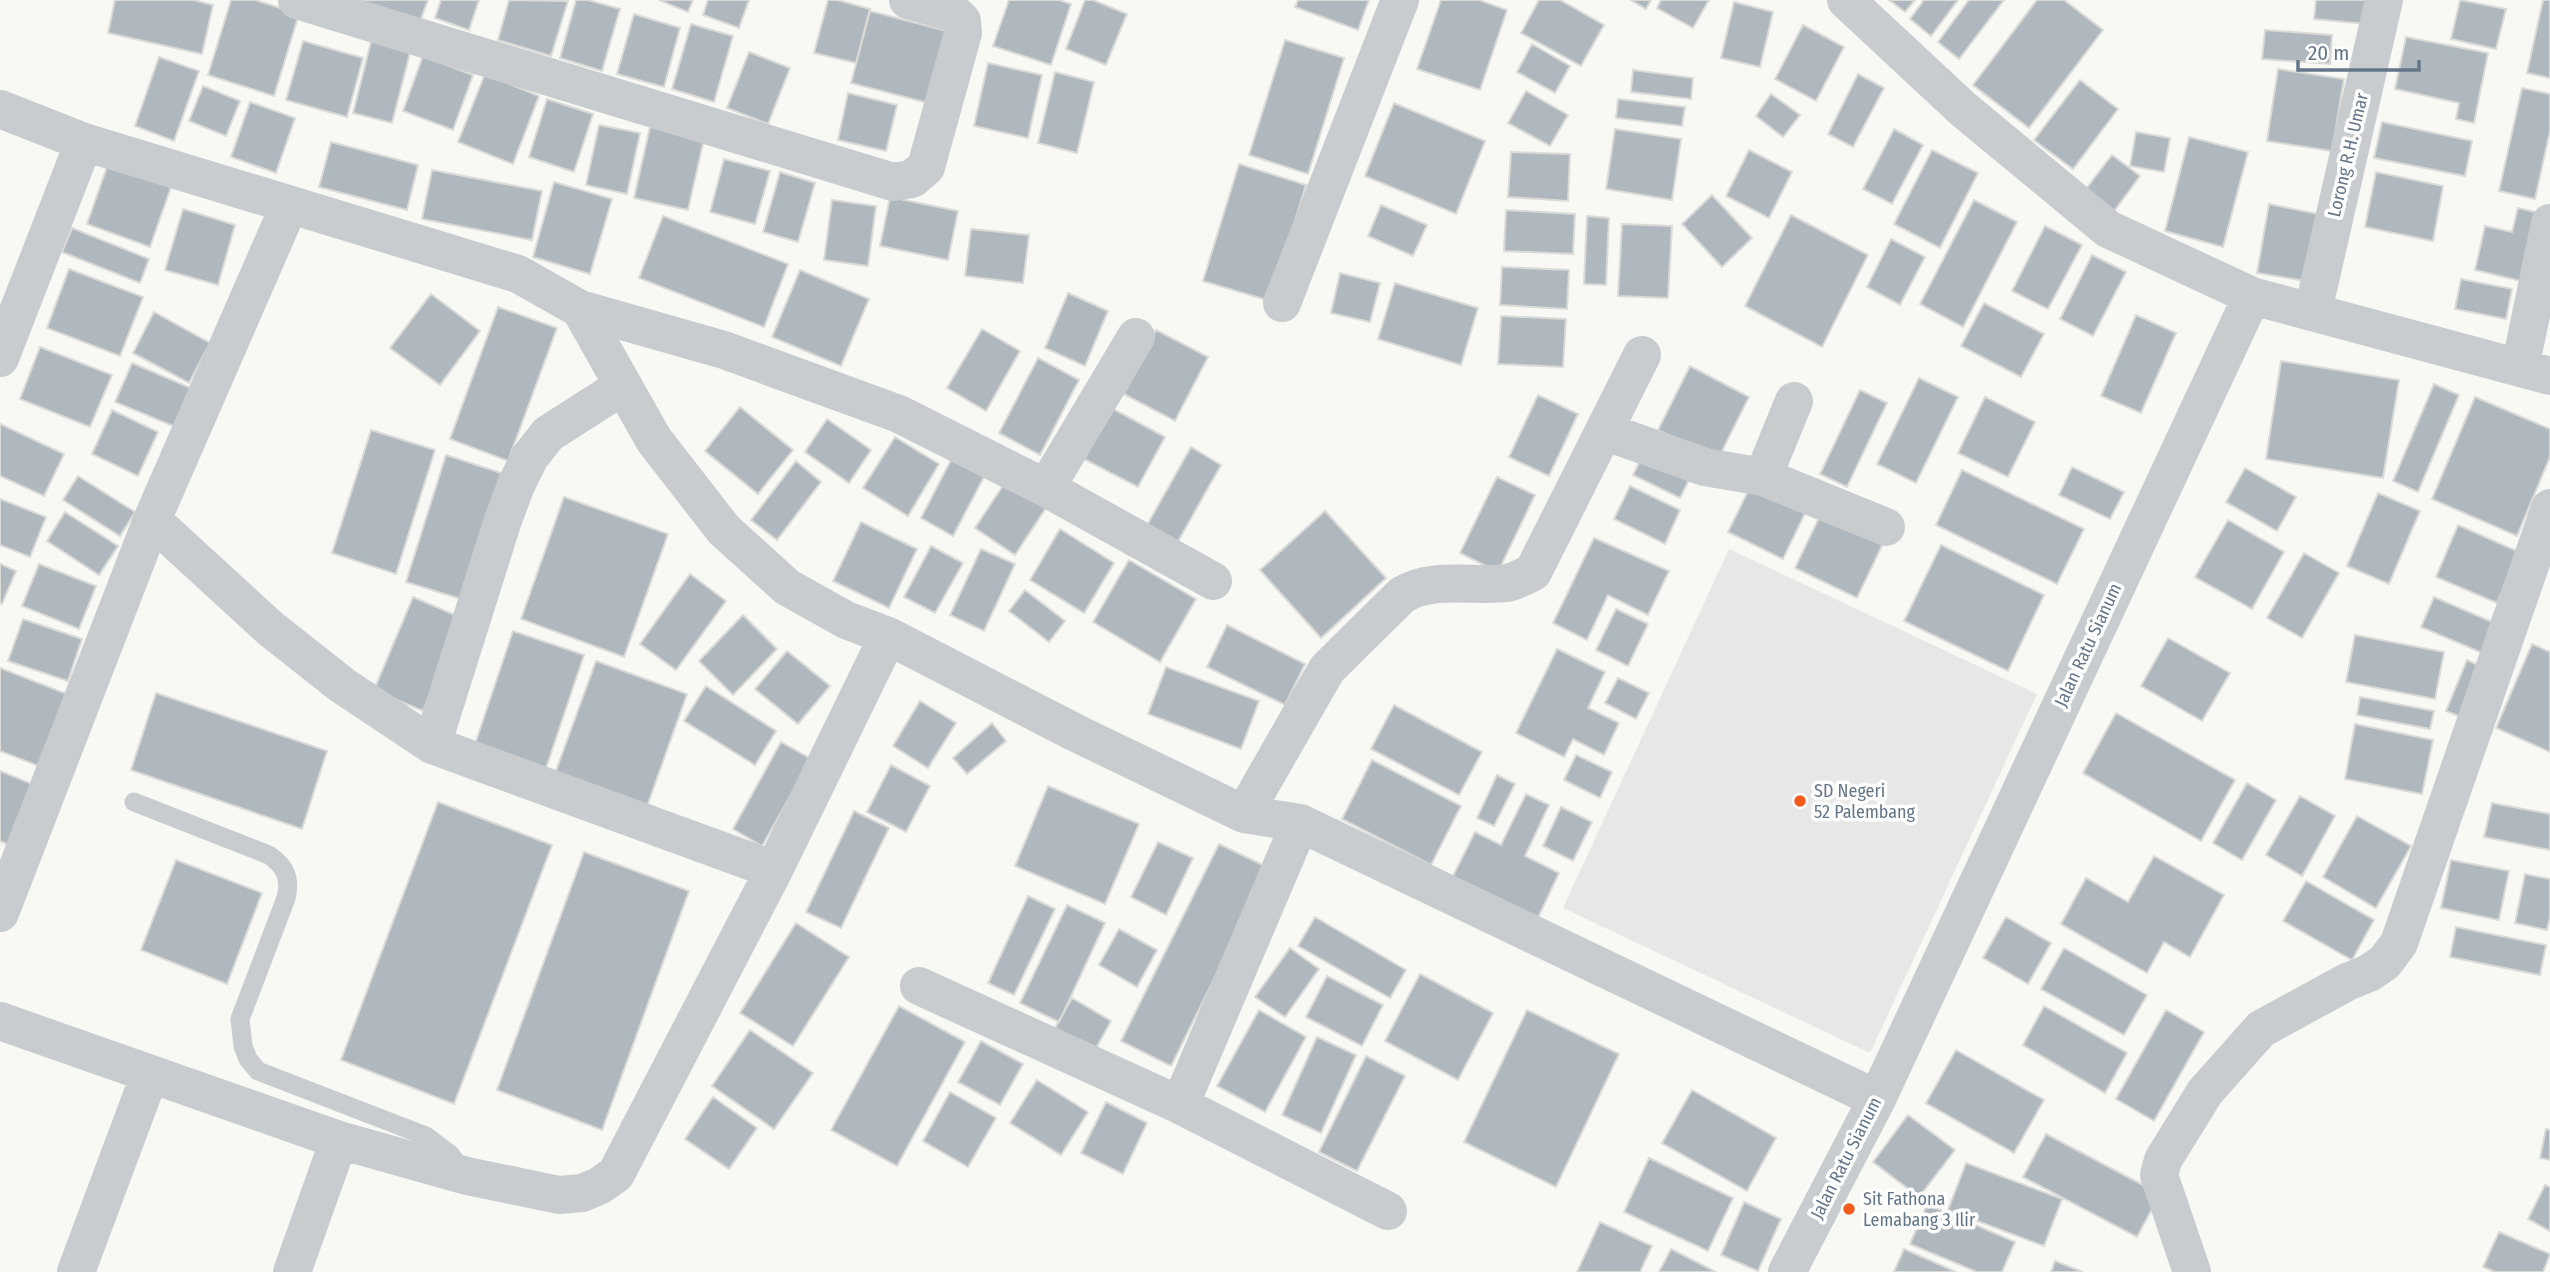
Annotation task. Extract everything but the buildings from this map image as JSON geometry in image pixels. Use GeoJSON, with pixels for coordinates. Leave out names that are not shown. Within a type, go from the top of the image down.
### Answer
{"type":"FeatureCollection","features":[{"type":"Feature","properties":{"kind":"street"},"geometry":{"type":"LineString","coordinates":[[305,1],[893,182],[912,179],[926,167],[963,33],[962,8],[908,0]]}},
{"type":"Feature","properties":{"kind":"street"},"geometry":{"type":"LineString","coordinates":[[1282,303],[1400,0]]}},
{"type":"Feature","properties":{"kind":"street"},"geometry":{"type":"LineString","coordinates":[[1846,0],[1963,110],[2108,229],[2252,296],[2535,372],[2550,223]]}},
{"type":"Feature","properties":{"kind":"street","name":"Lorong R.H. Umar"},"geometry":{"type":"LineString","coordinates":[[2313,311],[2384,0]]}},
{"type":"Feature","properties":{"kind":"street"},"geometry":{"type":"LineString","coordinates":[[0,109],[84,142],[519,274],[580,309],[724,349],[900,414],[1046,488],[1213,581]]}},
{"type":"Feature","properties":{"kind":"street"},"geometry":{"type":"LineString","coordinates":[[0,358],[84,142]]}},
{"type":"Feature","properties":{"kind":"street"},"geometry":{"type":"LineString","coordinates":[[0,914],[152,520],[289,205]]}},
{"type":"Feature","properties":{"kind":"street","name":"Jalan Ratu Sianum"},"geometry":{"type":"LineString","coordinates":[[1787,1272],[1877,1099],[2252,296]]}},
{"type":"Feature","properties":{"kind":"street"},"geometry":{"type":"LineString","coordinates":[[580,309],[654,439],[724,530],[787,587],[846,620],[888,636],[1076,733],[1244,814],[1300,823],[1877,1099]]}},
{"type":"Feature","properties":{"kind":"street"},"geometry":{"type":"LineString","coordinates":[[1046,488],[1136,337]]}},
{"type":"Feature","properties":{"kind":"street"},"geometry":{"type":"LineString","coordinates":[[1244,814],[1327,669],[1402,595],[1413,588],[1430,585],[1507,583],[1533,572],[1642,355]]}},
{"type":"Feature","properties":{"kind":"street"},"geometry":{"type":"LineString","coordinates":[[432,746],[502,523],[530,457],[548,435],[623,386]]}},
{"type":"Feature","properties":{"kind":"street"},"geometry":{"type":"LineString","coordinates":[[1763,477],[1794,401]]}},
{"type":"Feature","properties":{"kind":"street"},"geometry":{"type":"LineString","coordinates":[[1604,431],[1705,467],[1763,477],[1886,527]]}},
{"type":"Feature","properties":{"kind":"street"},"geometry":{"type":"LineString","coordinates":[[2192,1272],[2160,1180],[2163,1160],[2205,1092],[2261,1029],[2347,982],[2370,973],[2385,962],[2399,943],[2550,508]]}},
{"type":"Feature","properties":{"kind":"street"},"geometry":{"type":"LineString","coordinates":[[152,520],[271,629],[342,685],[432,746],[774,870]]}},
{"type":"Feature","properties":{"kind":"street"},"geometry":{"type":"LineString","coordinates":[[0,1021],[339,1140],[467,1176],[559,1195],[582,1193],[599,1186],[616,1174],[774,870],[888,636]]}},
{"type":"Feature","properties":{"kind":"street"},"geometry":{"type":"LineString","coordinates":[[1180,1105],[1300,823]]}},
{"type":"Feature","properties":{"kind":"street"},"geometry":{"type":"LineString","coordinates":[[919,986],[1180,1105],[1388,1211]]}},
{"type":"Feature","properties":{"kind":"street"},"geometry":{"type":"LineString","coordinates":[[76,1272],[150,1074]]}},
{"type":"Feature","properties":{"kind":"street"},"geometry":{"type":"LineString","coordinates":[[292,1272],[339,1140]]}},
{"type":"Feature","properties":{"kind":"lane"},"geometry":{"type":"LineString","coordinates":[[134,803],[269,855],[281,863],[287,875],[286,898],[240,1019],[243,1046],[248,1059],[258,1071],[426,1136],[450,1154],[467,1176]]}},
{"type":"Feature","properties":{"kind":"shaded area","name":"SD Negeri 52 Palembang"},"geometry":{"type":"Polygon","coordinates":[[[1729,549],[2037,694],[1870,1053],[1563,908],[1729,549]]]}},
{"type":"Feature","properties":{"kind":"place","name":"SD Negeri 52 Palembang"},"geometry":{"type":"Point","coordinates":[1800,801]}},
{"type":"Feature","properties":{"kind":"place","name":"Sit Fathona Lemabang 3 Ilir"},"geometry":{"type":"Point","coordinates":[1849,1209]}}]}
